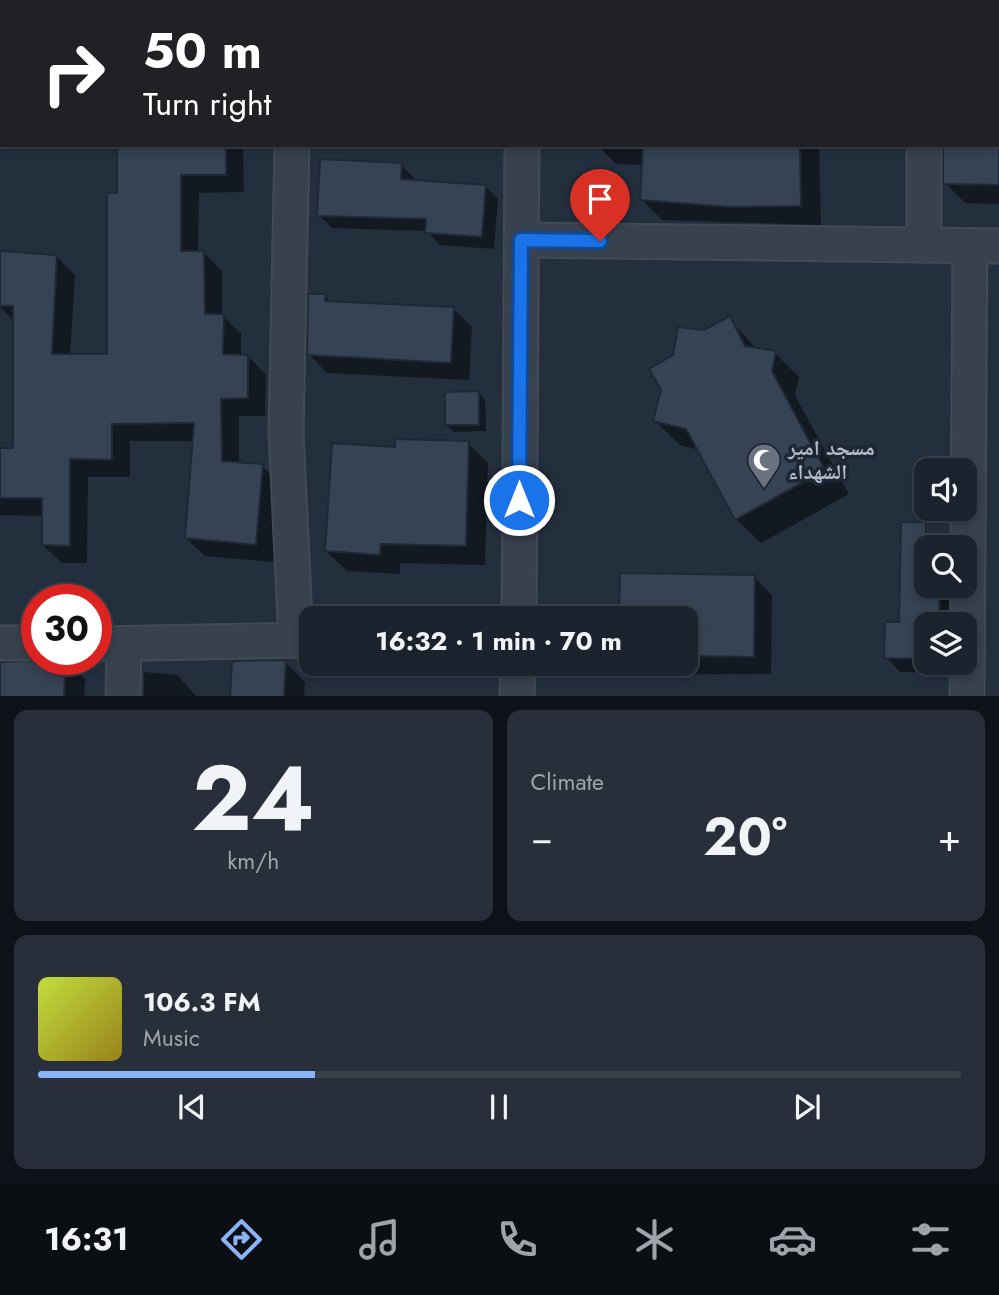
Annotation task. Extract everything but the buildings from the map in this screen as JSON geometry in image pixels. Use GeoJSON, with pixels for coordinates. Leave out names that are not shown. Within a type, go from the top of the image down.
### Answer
{"type":"FeatureCollection","features":[{"type":"Feature","properties":{"kind":"street"},"geometry":{"type":"LineString","coordinates":[[292,147],[286,432],[301,606]]}},
{"type":"Feature","properties":{"kind":"street"},"geometry":{"type":"LineString","coordinates":[[519,606],[522,147]]}},
{"type":"Feature","properties":{"kind":"street"},"geometry":{"type":"LineString","coordinates":[[924,147],[924,245]]}},
{"type":"Feature","properties":{"kind":"street"},"geometry":{"type":"LineString","coordinates":[[521,240],[985,246],[967,696]]}},
{"type":"Feature","properties":{"kind":"street"},"geometry":{"type":"LineString","coordinates":[[112,644],[299,640]]}},
{"type":"Feature","properties":{"kind":"street"},"geometry":{"type":"LineString","coordinates":[[0,643],[21,643]]}},
{"type":"Feature","properties":{"kind":"street"},"geometry":{"type":"LineString","coordinates":[[112,652],[123,696]]}},
{"type":"Feature","properties":{"kind":"street"},"geometry":{"type":"LineString","coordinates":[[517,696],[518,676]]}},
{"type":"Feature","properties":{"kind":"place","name":"مسجد امير الشهداء"},"geometry":{"type":"Point","coordinates":[764,490]}},
{"type":"Feature","properties":{"kind":"route"},"geometry":{"type":"LineString","coordinates":[[519,500],[521,240],[600,241]]}}]}
